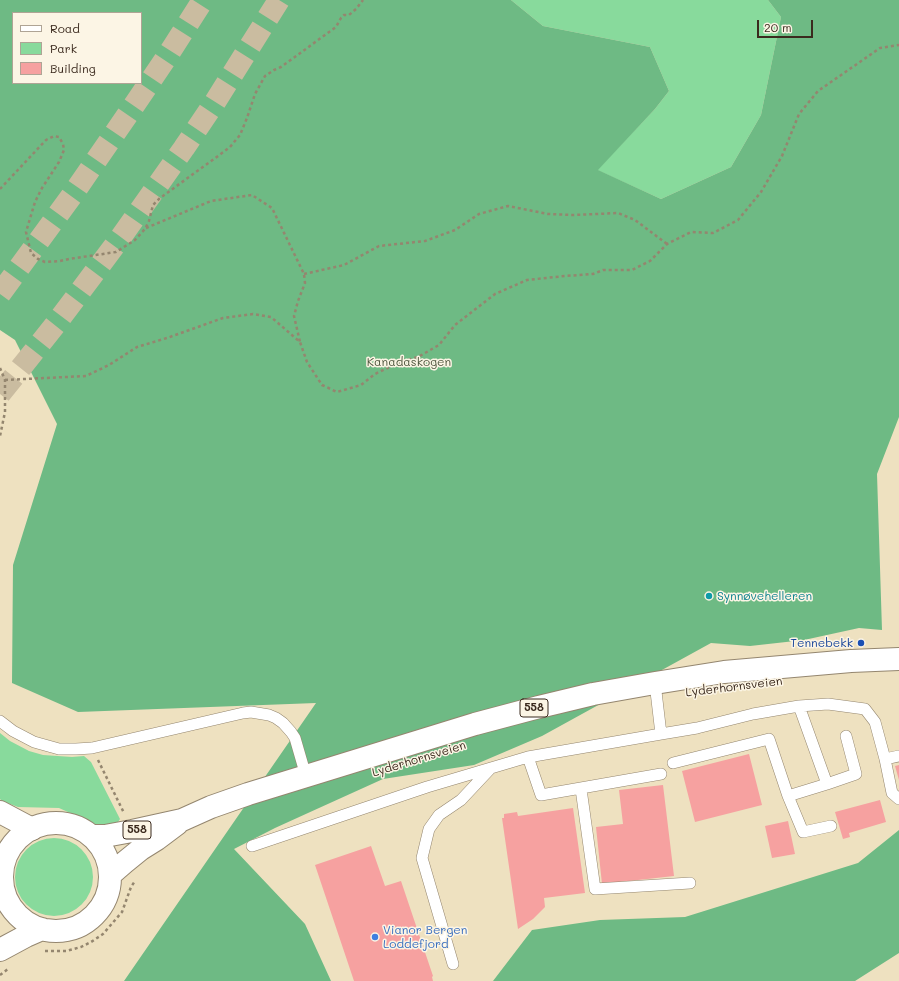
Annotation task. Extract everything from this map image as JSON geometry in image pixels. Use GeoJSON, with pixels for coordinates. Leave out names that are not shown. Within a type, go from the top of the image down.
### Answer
{"type":"FeatureCollection","features":[{"type":"Feature","properties":{"kind":"main road","name":"Lyderhornsveien"},"geometry":{"type":"LineString","coordinates":[[92,836],[105,836],[182,820],[248,794],[475,724],[594,694],[724,672],[851,661],[899,659]]}},
{"type":"Feature","properties":{"kind":"main road"},"geometry":{"type":"LineString","coordinates":[[0,812],[32,829]]}},
{"type":"Feature","properties":{"kind":"main road","name":"Lyderhornsveien"},"geometry":{"type":"LineString","coordinates":[[110,875],[136,853],[158,839],[182,820]]}},
{"type":"Feature","properties":{"kind":"main road"},"geometry":{"type":"LineString","coordinates":[[47,824],[63,824],[83,830],[92,836],[101,847],[108,861],[110,875],[108,890],[103,903],[95,914],[84,923],[71,929],[56,931],[42,929],[23,919],[15,912],[9,902],[2,900],[2,858],[23,835],[32,829],[47,824]]}},
{"type":"Feature","properties":{"kind":"main road"},"geometry":{"type":"LineString","coordinates":[[6,958],[26,936],[42,929]]}},
{"type":"Feature","properties":{"kind":"lane"},"geometry":{"type":"LineString","coordinates":[[655,683],[661,734]]}},
{"type":"Feature","properties":{"kind":"lane"},"geometry":{"type":"LineString","coordinates":[[252,846],[427,787],[528,757],[696,728],[754,714],[799,706],[828,704],[864,709],[874,722],[885,759],[892,793],[899,798]]}},
{"type":"Feature","properties":{"kind":"lane"},"geometry":{"type":"LineString","coordinates":[[799,706],[827,784]]}},
{"type":"Feature","properties":{"kind":"lane"},"geometry":{"type":"LineString","coordinates":[[0,721],[13,731],[34,742],[59,749],[76,750],[92,748],[243,713],[251,712],[269,715],[283,723],[292,732],[306,776]]}},
{"type":"Feature","properties":{"kind":"lane"},"geometry":{"type":"LineString","coordinates":[[788,796],[856,774],[846,736]]}},
{"type":"Feature","properties":{"kind":"lane"},"geometry":{"type":"LineString","coordinates":[[673,763],[769,739],[788,796],[803,832],[832,826]]}},
{"type":"Feature","properties":{"kind":"lane"},"geometry":{"type":"LineString","coordinates":[[885,759],[899,756]]}},
{"type":"Feature","properties":{"kind":"lane"},"geometry":{"type":"LineString","coordinates":[[528,757],[541,795],[661,774]]}},
{"type":"Feature","properties":{"kind":"lane"},"geometry":{"type":"LineString","coordinates":[[453,964],[422,858],[428,829],[435,820],[461,800],[492,768]]}},
{"type":"Feature","properties":{"kind":"lane"},"geometry":{"type":"LineString","coordinates":[[581,789],[595,889],[690,883]]}},
{"type":"Feature","properties":{"kind":"path"},"geometry":{"type":"LineString","coordinates":[[0,189],[46,140],[54,136],[59,136],[64,150],[59,162],[42,188],[35,202],[26,232],[31,253],[38,259],[45,262],[116,252],[135,240],[145,229],[149,221],[153,205],[160,198],[230,147],[240,135],[248,118],[255,94],[265,76],[281,67],[336,27],[344,15],[349,14],[356,9],[363,0]]}},
{"type":"Feature","properties":{"kind":"path"},"geometry":{"type":"LineString","coordinates":[[145,229],[212,201],[252,195],[272,208],[304,274],[305,283],[294,316],[300,342],[307,362],[322,385],[337,392],[361,385],[375,374],[400,362],[418,357],[439,345],[455,325],[494,294],[528,280],[593,274],[603,270],[632,270],[650,261],[667,244],[691,232],[713,233],[738,220],[761,192],[782,156],[799,114],[818,91],[880,48],[899,45]]}},
{"type":"Feature","properties":{"kind":"path"},"geometry":{"type":"LineString","coordinates":[[304,274],[344,265],[379,246],[425,241],[455,230],[479,214],[508,206],[548,214],[574,215],[618,213],[635,220],[667,244]]}},
{"type":"Feature","properties":{"kind":"path"},"geometry":{"type":"LineString","coordinates":[[5,380],[86,376],[109,365],[137,347],[223,318],[253,314],[271,317],[300,342]]}},
{"type":"Feature","properties":{"kind":"path"},"geometry":{"type":"LineString","coordinates":[[0,368],[5,380],[5,412],[0,436]]}},
{"type":"Feature","properties":{"kind":"path"},"geometry":{"type":"LineString","coordinates":[[92,748],[124,814]]}},
{"type":"Feature","properties":{"kind":"path"},"geometry":{"type":"LineString","coordinates":[[43,951],[66,951],[91,942],[103,934],[122,912],[131,887],[138,878]]}},
{"type":"Feature","properties":{"kind":"path"},"geometry":{"type":"LineString","coordinates":[[0,975],[6,958]]}},
{"type":"Feature","properties":{"kind":"green space","name":"Kanadaskogen"},"geometry":{"type":"Polygon","coordinates":[[[0,0],[511,0],[543,26],[650,47],[669,91],[655,109],[598,170],[661,199],[731,167],[761,115],[781,17],[768,0],[899,0],[899,417],[877,474],[882,630],[859,628],[804,640],[750,646],[711,643],[542,736],[474,765],[383,779],[275,828],[234,849],[305,924],[331,981],[124,981],[316,703],[78,712],[12,683],[13,565],[57,424],[15,340],[0,330],[0,0]]]}},
{"type":"Feature","properties":{"kind":"green space"},"geometry":{"type":"Polygon","coordinates":[[[511,0],[768,0],[781,17],[761,115],[731,167],[661,199],[597,170],[655,109],[669,91],[650,47],[543,26],[511,0]]]}},
{"type":"Feature","properties":{"kind":"green space"},"geometry":{"type":"Polygon","coordinates":[[[0,733],[10,741],[29,751],[43,755],[72,757],[84,756],[91,762],[120,819],[118,822],[113,825],[95,824],[59,808],[18,807],[2,801],[0,799],[0,733]]]}},
{"type":"Feature","properties":{"kind":"green space"},"geometry":{"type":"Polygon","coordinates":[[[899,830],[899,953],[855,981],[493,981],[532,930],[600,920],[685,917],[858,863],[899,830]]]}},
{"type":"Feature","properties":{"kind":"green space"},"geometry":{"type":"Polygon","coordinates":[[[54,838],[69,841],[81,850],[90,862],[93,877],[90,892],[81,904],[69,913],[54,916],[39,913],[27,904],[18,892],[15,877],[18,862],[27,850],[39,841],[54,838]]]}},
{"type":"Feature","properties":{"kind":"building"},"geometry":{"type":"Polygon","coordinates":[[[749,754],[762,805],[695,822],[682,771],[749,754]]]}},
{"type":"Feature","properties":{"kind":"building"},"geometry":{"type":"Polygon","coordinates":[[[899,765],[899,780],[895,766],[899,765]]]}},
{"type":"Feature","properties":{"kind":"building"},"geometry":{"type":"Polygon","coordinates":[[[663,785],[674,876],[602,884],[596,827],[623,824],[619,790],[663,785]]]}},
{"type":"Feature","properties":{"kind":"building"},"geometry":{"type":"Polygon","coordinates":[[[880,800],[886,822],[849,833],[850,837],[843,839],[835,812],[880,800]]]}},
{"type":"Feature","properties":{"kind":"building"},"geometry":{"type":"Polygon","coordinates":[[[573,808],[585,893],[544,898],[545,907],[533,919],[518,929],[502,818],[504,818],[504,814],[517,812],[518,816],[573,808]]]}},
{"type":"Feature","properties":{"kind":"building"},"geometry":{"type":"Polygon","coordinates":[[[788,821],[795,854],[772,858],[765,826],[788,821]]]}},
{"type":"Feature","properties":{"kind":"building"},"geometry":{"type":"Polygon","coordinates":[[[371,846],[385,886],[401,881],[433,976],[433,981],[354,981],[315,865],[371,846]]]}},
{"type":"Feature","properties":{"kind":"tunnel"},"geometry":{"type":"LineString","coordinates":[[0,294],[73,194],[168,55],[203,0]]}},
{"type":"Feature","properties":{"kind":"tunnel"},"geometry":{"type":"LineString","coordinates":[[0,394],[55,325],[121,237],[215,102],[279,0]]}},
{"type":"Feature","properties":{"kind":"place","name":"Synnøvehelleren"},"geometry":{"type":"Point","coordinates":[709,596]}},
{"type":"Feature","properties":{"kind":"place","name":"Tennebekk"},"geometry":{"type":"Point","coordinates":[861,643]}},
{"type":"Feature","properties":{"kind":"place","name":"Vianor Bergen Loddefjord"},"geometry":{"type":"Point","coordinates":[375,937]}}]}
